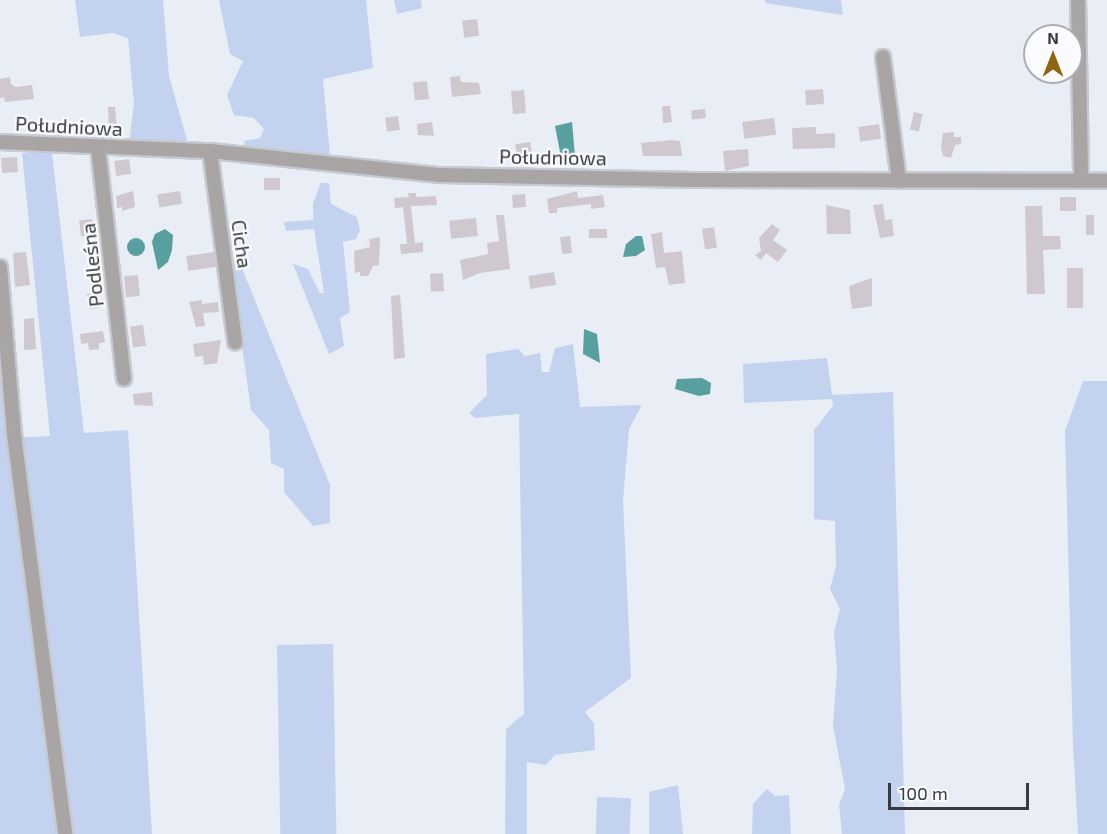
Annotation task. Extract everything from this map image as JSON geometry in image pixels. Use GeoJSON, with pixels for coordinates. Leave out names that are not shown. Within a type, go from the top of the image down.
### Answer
{"type":"FeatureCollection","features":[{"type":"Feature","properties":{"kind":"street"},"geometry":{"type":"LineString","coordinates":[[1077,0],[1081,180]]}},
{"type":"Feature","properties":{"kind":"street"},"geometry":{"type":"LineString","coordinates":[[883,57],[899,181]]}},
{"type":"Feature","properties":{"kind":"street","name":"Południowa"},"geometry":{"type":"LineString","coordinates":[[0,142],[210,151],[440,175],[899,181],[1107,181]]}},
{"type":"Feature","properties":{"kind":"street","name":"Podleśna"},"geometry":{"type":"LineString","coordinates":[[98,147],[124,379]]}},
{"type":"Feature","properties":{"kind":"street","name":"Cicha"},"geometry":{"type":"LineString","coordinates":[[210,151],[236,342]]}},
{"type":"Feature","properties":{"kind":"street"},"geometry":{"type":"LineString","coordinates":[[0,267],[14,434],[65,834]]}},
{"type":"Feature","properties":{"kind":"shaded area"},"geometry":{"type":"Polygon","coordinates":[[[75,0],[163,0],[169,76],[187,140],[183,144],[129,143],[134,104],[128,38],[112,33],[80,37],[75,0]]]}},
{"type":"Feature","properties":{"kind":"shaded area"},"geometry":{"type":"Polygon","coordinates":[[[219,0],[366,0],[373,68],[323,79],[330,156],[246,149],[244,141],[260,138],[264,129],[254,118],[234,115],[227,95],[243,61],[230,54],[219,0]]]}},
{"type":"Feature","properties":{"kind":"shaded area"},"geometry":{"type":"Polygon","coordinates":[[[394,0],[421,0],[422,8],[397,14],[394,0]]]}},
{"type":"Feature","properties":{"kind":"shaded area"},"geometry":{"type":"Polygon","coordinates":[[[765,0],[841,0],[843,15],[765,3],[765,0]]]}},
{"type":"Feature","properties":{"kind":"shaded area"},"geometry":{"type":"Polygon","coordinates":[[[572,122],[575,156],[561,157],[555,126],[572,122]]]}},
{"type":"Feature","properties":{"kind":"shaded area"},"geometry":{"type":"Polygon","coordinates":[[[22,153],[52,153],[84,433],[128,430],[152,834],[0,834],[0,344],[10,438],[50,436],[22,153]]]}},
{"type":"Feature","properties":{"kind":"shaded area"},"geometry":{"type":"Polygon","coordinates":[[[321,183],[329,183],[331,204],[357,217],[360,230],[356,239],[343,242],[350,312],[340,318],[344,346],[329,354],[293,264],[308,269],[320,293],[324,293],[314,229],[286,231],[284,222],[313,220],[313,203],[321,183]]]}},
{"type":"Feature","properties":{"kind":"shaded area"},"geometry":{"type":"Polygon","coordinates":[[[165,229],[173,235],[172,250],[168,262],[158,270],[152,242],[155,234],[165,229]]]}},
{"type":"Feature","properties":{"kind":"shaded area"},"geometry":{"type":"Polygon","coordinates":[[[636,236],[642,236],[645,250],[636,256],[623,257],[626,244],[636,236]]]}},
{"type":"Feature","properties":{"kind":"shaded area"},"geometry":{"type":"Polygon","coordinates":[[[132,238],[140,238],[145,243],[143,254],[132,256],[127,251],[127,243],[132,238]]]}},
{"type":"Feature","properties":{"kind":"shaded area"},"geometry":{"type":"Polygon","coordinates":[[[230,261],[239,261],[330,485],[330,523],[313,526],[284,492],[284,469],[271,463],[269,430],[251,410],[230,261]]]}},
{"type":"Feature","properties":{"kind":"shaded area"},"geometry":{"type":"Polygon","coordinates":[[[584,329],[597,334],[600,363],[583,354],[584,329]]]}},
{"type":"Feature","properties":{"kind":"shaded area"},"geometry":{"type":"Polygon","coordinates":[[[573,344],[580,407],[642,405],[629,429],[623,500],[631,678],[585,712],[594,723],[595,750],[555,755],[546,765],[527,762],[527,834],[505,834],[506,729],[524,714],[519,414],[475,418],[469,413],[487,395],[486,354],[518,349],[525,356],[540,353],[542,372],[549,372],[555,348],[573,344]]]}},
{"type":"Feature","properties":{"kind":"shaded area"},"geometry":{"type":"Polygon","coordinates":[[[827,358],[832,395],[893,392],[905,834],[842,834],[839,805],[845,789],[833,726],[837,670],[834,632],[840,609],[830,589],[836,566],[835,521],[814,519],[814,430],[833,406],[832,399],[744,403],[743,364],[827,358]]]}},
{"type":"Feature","properties":{"kind":"shaded area"},"geometry":{"type":"Polygon","coordinates":[[[702,378],[711,383],[710,394],[699,396],[675,389],[677,379],[702,378]]]}},
{"type":"Feature","properties":{"kind":"shaded area"},"geometry":{"type":"Polygon","coordinates":[[[1083,381],[1107,381],[1107,834],[1078,834],[1073,744],[1065,431],[1083,381]]]}},
{"type":"Feature","properties":{"kind":"shaded area"},"geometry":{"type":"Polygon","coordinates":[[[333,644],[336,834],[280,834],[277,645],[333,644]]]}},
{"type":"Feature","properties":{"kind":"shaded area"},"geometry":{"type":"Polygon","coordinates":[[[678,785],[683,834],[649,834],[649,792],[678,785]]]}},
{"type":"Feature","properties":{"kind":"shaded area"},"geometry":{"type":"Polygon","coordinates":[[[767,789],[775,796],[789,795],[791,834],[752,834],[753,804],[767,789]]]}},
{"type":"Feature","properties":{"kind":"shaded area"},"geometry":{"type":"Polygon","coordinates":[[[597,797],[631,798],[630,834],[596,834],[597,797]]]}},
{"type":"Feature","properties":{"kind":"building"},"geometry":{"type":"Polygon","coordinates":[[[477,19],[479,36],[464,38],[462,21],[477,19]]]}},
{"type":"Feature","properties":{"kind":"building"},"geometry":{"type":"Polygon","coordinates":[[[460,76],[461,82],[479,83],[481,94],[452,97],[450,77],[460,76]]]}},
{"type":"Feature","properties":{"kind":"building"},"geometry":{"type":"Polygon","coordinates":[[[10,77],[11,84],[16,87],[32,85],[34,99],[5,102],[4,97],[0,98],[0,79],[10,77]]]}},
{"type":"Feature","properties":{"kind":"building"},"geometry":{"type":"Polygon","coordinates":[[[427,81],[429,99],[415,100],[413,82],[427,81]]]}},
{"type":"Feature","properties":{"kind":"building"},"geometry":{"type":"Polygon","coordinates":[[[823,89],[824,104],[806,105],[805,90],[823,89]]]}},
{"type":"Feature","properties":{"kind":"building"},"geometry":{"type":"Polygon","coordinates":[[[524,90],[526,113],[513,114],[511,91],[524,90]]]}},
{"type":"Feature","properties":{"kind":"building"},"geometry":{"type":"Polygon","coordinates":[[[662,106],[670,106],[672,122],[663,123],[662,106]]]}},
{"type":"Feature","properties":{"kind":"building"},"geometry":{"type":"Polygon","coordinates":[[[108,107],[115,107],[117,132],[109,132],[108,107]]]}},
{"type":"Feature","properties":{"kind":"building"},"geometry":{"type":"Polygon","coordinates":[[[705,109],[706,118],[692,119],[691,110],[705,109]]]}},
{"type":"Feature","properties":{"kind":"building"},"geometry":{"type":"Polygon","coordinates":[[[914,112],[923,114],[919,132],[910,130],[914,112]]]}},
{"type":"Feature","properties":{"kind":"building"},"geometry":{"type":"Polygon","coordinates":[[[398,116],[400,130],[387,132],[385,118],[398,116]]]}},
{"type":"Feature","properties":{"kind":"building"},"geometry":{"type":"Polygon","coordinates":[[[774,118],[776,135],[744,139],[742,122],[774,118]]]}},
{"type":"Feature","properties":{"kind":"building"},"geometry":{"type":"Polygon","coordinates":[[[432,122],[434,136],[418,135],[417,124],[432,122]]]}},
{"type":"Feature","properties":{"kind":"building"},"geometry":{"type":"Polygon","coordinates":[[[879,124],[881,139],[860,142],[858,127],[879,124]]]}},
{"type":"Feature","properties":{"kind":"building"},"geometry":{"type":"Polygon","coordinates":[[[816,127],[816,134],[835,133],[835,148],[793,149],[792,128],[816,127]]]}},
{"type":"Feature","properties":{"kind":"building"},"geometry":{"type":"Polygon","coordinates":[[[954,132],[954,137],[961,137],[961,144],[955,145],[951,158],[943,156],[941,147],[943,133],[954,132]]]}},
{"type":"Feature","properties":{"kind":"building"},"geometry":{"type":"Polygon","coordinates":[[[680,141],[682,156],[643,156],[641,143],[680,141]]]}},
{"type":"Feature","properties":{"kind":"building"},"geometry":{"type":"Polygon","coordinates":[[[530,142],[532,154],[517,156],[515,144],[530,142]]]}},
{"type":"Feature","properties":{"kind":"building"},"geometry":{"type":"Polygon","coordinates":[[[748,149],[749,166],[725,171],[723,151],[748,149]]]}},
{"type":"Feature","properties":{"kind":"building"},"geometry":{"type":"Polygon","coordinates":[[[17,157],[18,172],[2,173],[1,158],[17,157]]]}},
{"type":"Feature","properties":{"kind":"building"},"geometry":{"type":"Polygon","coordinates":[[[129,159],[131,174],[116,176],[114,161],[129,159]]]}},
{"type":"Feature","properties":{"kind":"building"},"geometry":{"type":"Polygon","coordinates":[[[264,178],[280,178],[280,190],[264,190],[264,178]]]}},
{"type":"Feature","properties":{"kind":"building"},"geometry":{"type":"Polygon","coordinates":[[[133,191],[135,207],[122,211],[122,207],[117,208],[116,196],[133,191]]]}},
{"type":"Feature","properties":{"kind":"building"},"geometry":{"type":"Polygon","coordinates":[[[180,191],[182,204],[159,207],[157,195],[180,191]]]}},
{"type":"Feature","properties":{"kind":"building"},"geometry":{"type":"Polygon","coordinates":[[[577,191],[578,198],[603,195],[605,207],[591,209],[591,204],[557,208],[557,213],[549,213],[547,199],[577,191]]]}},
{"type":"Feature","properties":{"kind":"building"},"geometry":{"type":"Polygon","coordinates":[[[408,193],[416,193],[416,197],[436,196],[437,205],[411,206],[415,243],[423,242],[423,252],[401,254],[400,244],[407,244],[403,207],[395,208],[394,198],[409,197],[408,193]]]}},
{"type":"Feature","properties":{"kind":"building"},"geometry":{"type":"Polygon","coordinates":[[[525,194],[526,207],[513,208],[512,195],[525,194]]]}},
{"type":"Feature","properties":{"kind":"building"},"geometry":{"type":"Polygon","coordinates":[[[1060,197],[1076,197],[1076,211],[1060,211],[1060,197]]]}},
{"type":"Feature","properties":{"kind":"building"},"geometry":{"type":"Polygon","coordinates":[[[883,204],[885,220],[892,219],[894,236],[880,238],[873,205],[883,204]]]}},
{"type":"Feature","properties":{"kind":"building"},"geometry":{"type":"Polygon","coordinates":[[[826,205],[850,210],[851,234],[827,234],[826,205]]]}},
{"type":"Feature","properties":{"kind":"building"},"geometry":{"type":"Polygon","coordinates":[[[1025,206],[1042,206],[1043,236],[1060,236],[1061,249],[1043,250],[1045,294],[1027,294],[1025,206]]]}},
{"type":"Feature","properties":{"kind":"building"},"geometry":{"type":"Polygon","coordinates":[[[496,215],[504,215],[510,269],[480,273],[463,280],[460,260],[488,254],[487,243],[499,241],[496,215]]]}},
{"type":"Feature","properties":{"kind":"building"},"geometry":{"type":"Polygon","coordinates":[[[1086,215],[1094,215],[1094,235],[1086,235],[1086,215]]]}},
{"type":"Feature","properties":{"kind":"building"},"geometry":{"type":"Polygon","coordinates":[[[476,218],[478,236],[451,239],[449,221],[476,218]]]}},
{"type":"Feature","properties":{"kind":"building"},"geometry":{"type":"Polygon","coordinates":[[[92,219],[94,235],[81,236],[79,221],[92,219]]]}},
{"type":"Feature","properties":{"kind":"building"},"geometry":{"type":"Polygon","coordinates":[[[772,224],[780,230],[773,240],[787,250],[778,262],[766,253],[761,260],[755,255],[761,251],[759,238],[772,224]]]}},
{"type":"Feature","properties":{"kind":"building"},"geometry":{"type":"Polygon","coordinates":[[[714,227],[717,248],[705,249],[702,229],[714,227]]]}},
{"type":"Feature","properties":{"kind":"building"},"geometry":{"type":"Polygon","coordinates":[[[589,229],[607,229],[607,238],[589,238],[589,229]]]}},
{"type":"Feature","properties":{"kind":"building"},"geometry":{"type":"Polygon","coordinates":[[[662,232],[664,253],[682,251],[685,283],[669,285],[665,267],[656,268],[651,234],[662,232]]]}},
{"type":"Feature","properties":{"kind":"building"},"geometry":{"type":"Polygon","coordinates":[[[570,236],[572,253],[562,254],[560,237],[570,236]]]}},
{"type":"Feature","properties":{"kind":"building"},"geometry":{"type":"Polygon","coordinates":[[[380,237],[379,265],[373,266],[368,276],[360,276],[360,272],[355,273],[354,251],[370,247],[369,239],[380,237]]]}},
{"type":"Feature","properties":{"kind":"building"},"geometry":{"type":"Polygon","coordinates":[[[26,252],[30,285],[15,287],[13,253],[26,252]]]}},
{"type":"Feature","properties":{"kind":"building"},"geometry":{"type":"Polygon","coordinates":[[[214,252],[216,267],[188,271],[186,256],[214,252]]]}},
{"type":"Feature","properties":{"kind":"building"},"geometry":{"type":"Polygon","coordinates":[[[1067,268],[1083,268],[1083,308],[1067,308],[1067,268]]]}},
{"type":"Feature","properties":{"kind":"building"},"geometry":{"type":"Polygon","coordinates":[[[554,272],[556,285],[530,289],[528,276],[554,272]]]}},
{"type":"Feature","properties":{"kind":"building"},"geometry":{"type":"Polygon","coordinates":[[[443,273],[444,291],[431,292],[430,274],[443,273]]]}},
{"type":"Feature","properties":{"kind":"building"},"geometry":{"type":"Polygon","coordinates":[[[138,275],[140,296],[126,297],[124,276],[138,275]]]}},
{"type":"Feature","properties":{"kind":"building"},"geometry":{"type":"Polygon","coordinates":[[[872,278],[872,306],[852,309],[849,286],[872,278]]]}},
{"type":"Feature","properties":{"kind":"building"},"geometry":{"type":"Polygon","coordinates":[[[99,293],[100,308],[88,309],[87,294],[99,293]]]}},
{"type":"Feature","properties":{"kind":"building"},"geometry":{"type":"Polygon","coordinates":[[[400,295],[405,358],[394,359],[391,296],[400,295]]]}},
{"type":"Feature","properties":{"kind":"building"},"geometry":{"type":"Polygon","coordinates":[[[202,300],[202,304],[218,302],[219,312],[203,313],[205,326],[196,327],[189,302],[202,300]]]}},
{"type":"Feature","properties":{"kind":"building"},"geometry":{"type":"Polygon","coordinates":[[[34,318],[36,349],[24,350],[24,319],[34,318]]]}},
{"type":"Feature","properties":{"kind":"building"},"geometry":{"type":"Polygon","coordinates":[[[143,325],[146,346],[133,348],[130,327],[143,325]]]}},
{"type":"Feature","properties":{"kind":"building"},"geometry":{"type":"Polygon","coordinates":[[[103,331],[105,342],[99,343],[99,349],[89,350],[88,343],[81,344],[80,334],[103,331]]]}},
{"type":"Feature","properties":{"kind":"building"},"geometry":{"type":"Polygon","coordinates":[[[221,340],[217,363],[204,365],[203,356],[195,357],[193,344],[221,340]]]}},
{"type":"Feature","properties":{"kind":"building"},"geometry":{"type":"Polygon","coordinates":[[[152,392],[153,406],[134,405],[133,394],[152,392]]]}}]}
